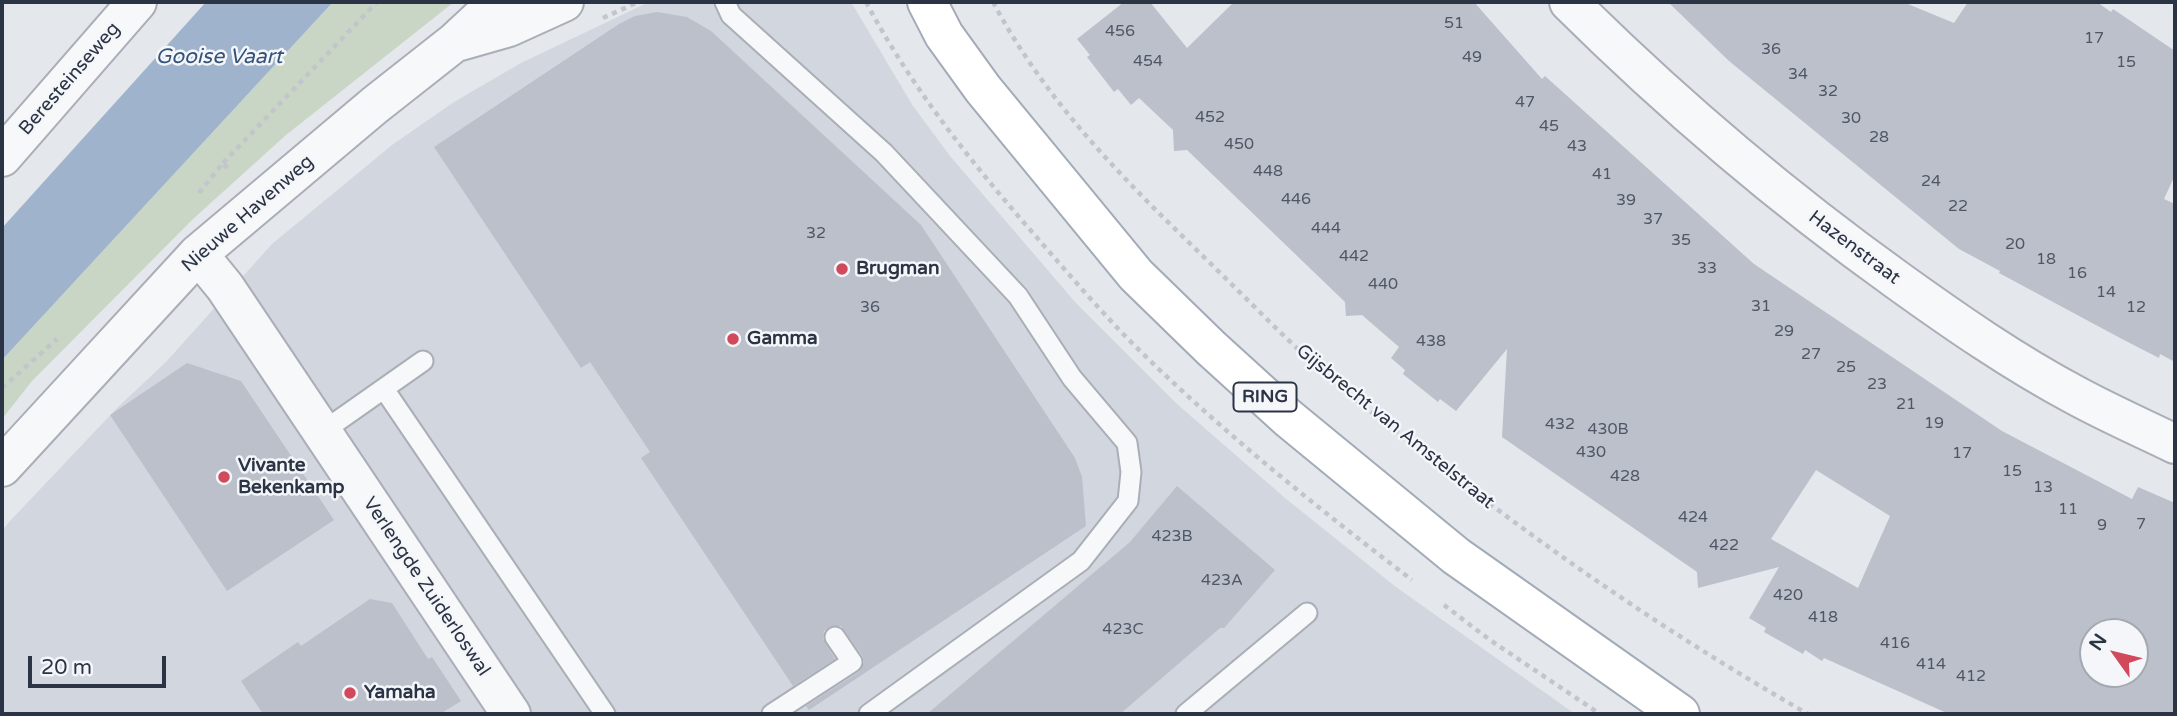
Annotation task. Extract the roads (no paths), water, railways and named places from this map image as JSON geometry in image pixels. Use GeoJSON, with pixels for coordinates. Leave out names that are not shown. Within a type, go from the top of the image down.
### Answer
{"type":"FeatureCollection","features":[{"type":"Feature","properties":{"kind":"main road","name":"RING"},"geometry":{"type":"LineString","coordinates":[[927,2],[944,35],[992,99],[1136,275],[1211,348],[1288,418],[1456,556],[1680,714]]}},
{"type":"Feature","properties":{"kind":"street","name":"Beresteinseweg"},"geometry":{"type":"LineString","coordinates":[[2,157],[137,2]]}},
{"type":"Feature","properties":{"kind":"street","name":"Nieuwe Havenweg"},"geometry":{"type":"LineString","coordinates":[[2,467],[198,254],[374,105],[455,42],[498,2]]}},
{"type":"Feature","properties":{"kind":"street","name":"Nieuwe Havenweg"},"geometry":{"type":"LineString","coordinates":[[455,42],[509,27],[564,2]]}},
{"type":"Feature","properties":{"kind":"street","name":"Hazenstraat"},"geometry":{"type":"LineString","coordinates":[[1569,2],[1682,108],[1840,240],[1934,307],[2021,364],[2075,395],[2175,444]]}},
{"type":"Feature","properties":{"kind":"street","name":"Verlengde Zuiderloswal"},"geometry":{"type":"LineString","coordinates":[[198,254],[225,287],[511,714]]}},
{"type":"Feature","properties":{"kind":"lane"},"geometry":{"type":"LineString","coordinates":[[725,2],[732,15],[884,153],[1018,296],[1072,378],[1128,443],[1131,472],[1129,501],[1081,561],[869,714]]}},
{"type":"Feature","properties":{"kind":"lane"},"geometry":{"type":"LineString","coordinates":[[322,432],[423,360]]}},
{"type":"Feature","properties":{"kind":"lane"},"geometry":{"type":"LineString","coordinates":[[384,389],[605,714]]}},
{"type":"Feature","properties":{"kind":"lane"},"geometry":{"type":"LineString","coordinates":[[1186,714],[1307,613]]}},
{"type":"Feature","properties":{"kind":"lane"},"geometry":{"type":"LineString","coordinates":[[772,714],[852,662],[835,637]]}},
{"type":"Feature","properties":{"kind":"water","name":"Gooise Vaart"},"geometry":{"type":"Polygon","coordinates":[[[206,2],[333,2],[2,360],[2,228],[206,2]]]}},
{"type":"Feature","properties":{"kind":"place","name":"Brugman"},"geometry":{"type":"Point","coordinates":[842,269]}},
{"type":"Feature","properties":{"kind":"place","name":"Gamma"},"geometry":{"type":"Point","coordinates":[733,339]}},
{"type":"Feature","properties":{"kind":"place","name":"Vivante Bekenkamp"},"geometry":{"type":"Point","coordinates":[224,477]}},
{"type":"Feature","properties":{"kind":"place","name":"Yamaha"},"geometry":{"type":"Point","coordinates":[350,693]}}]}
